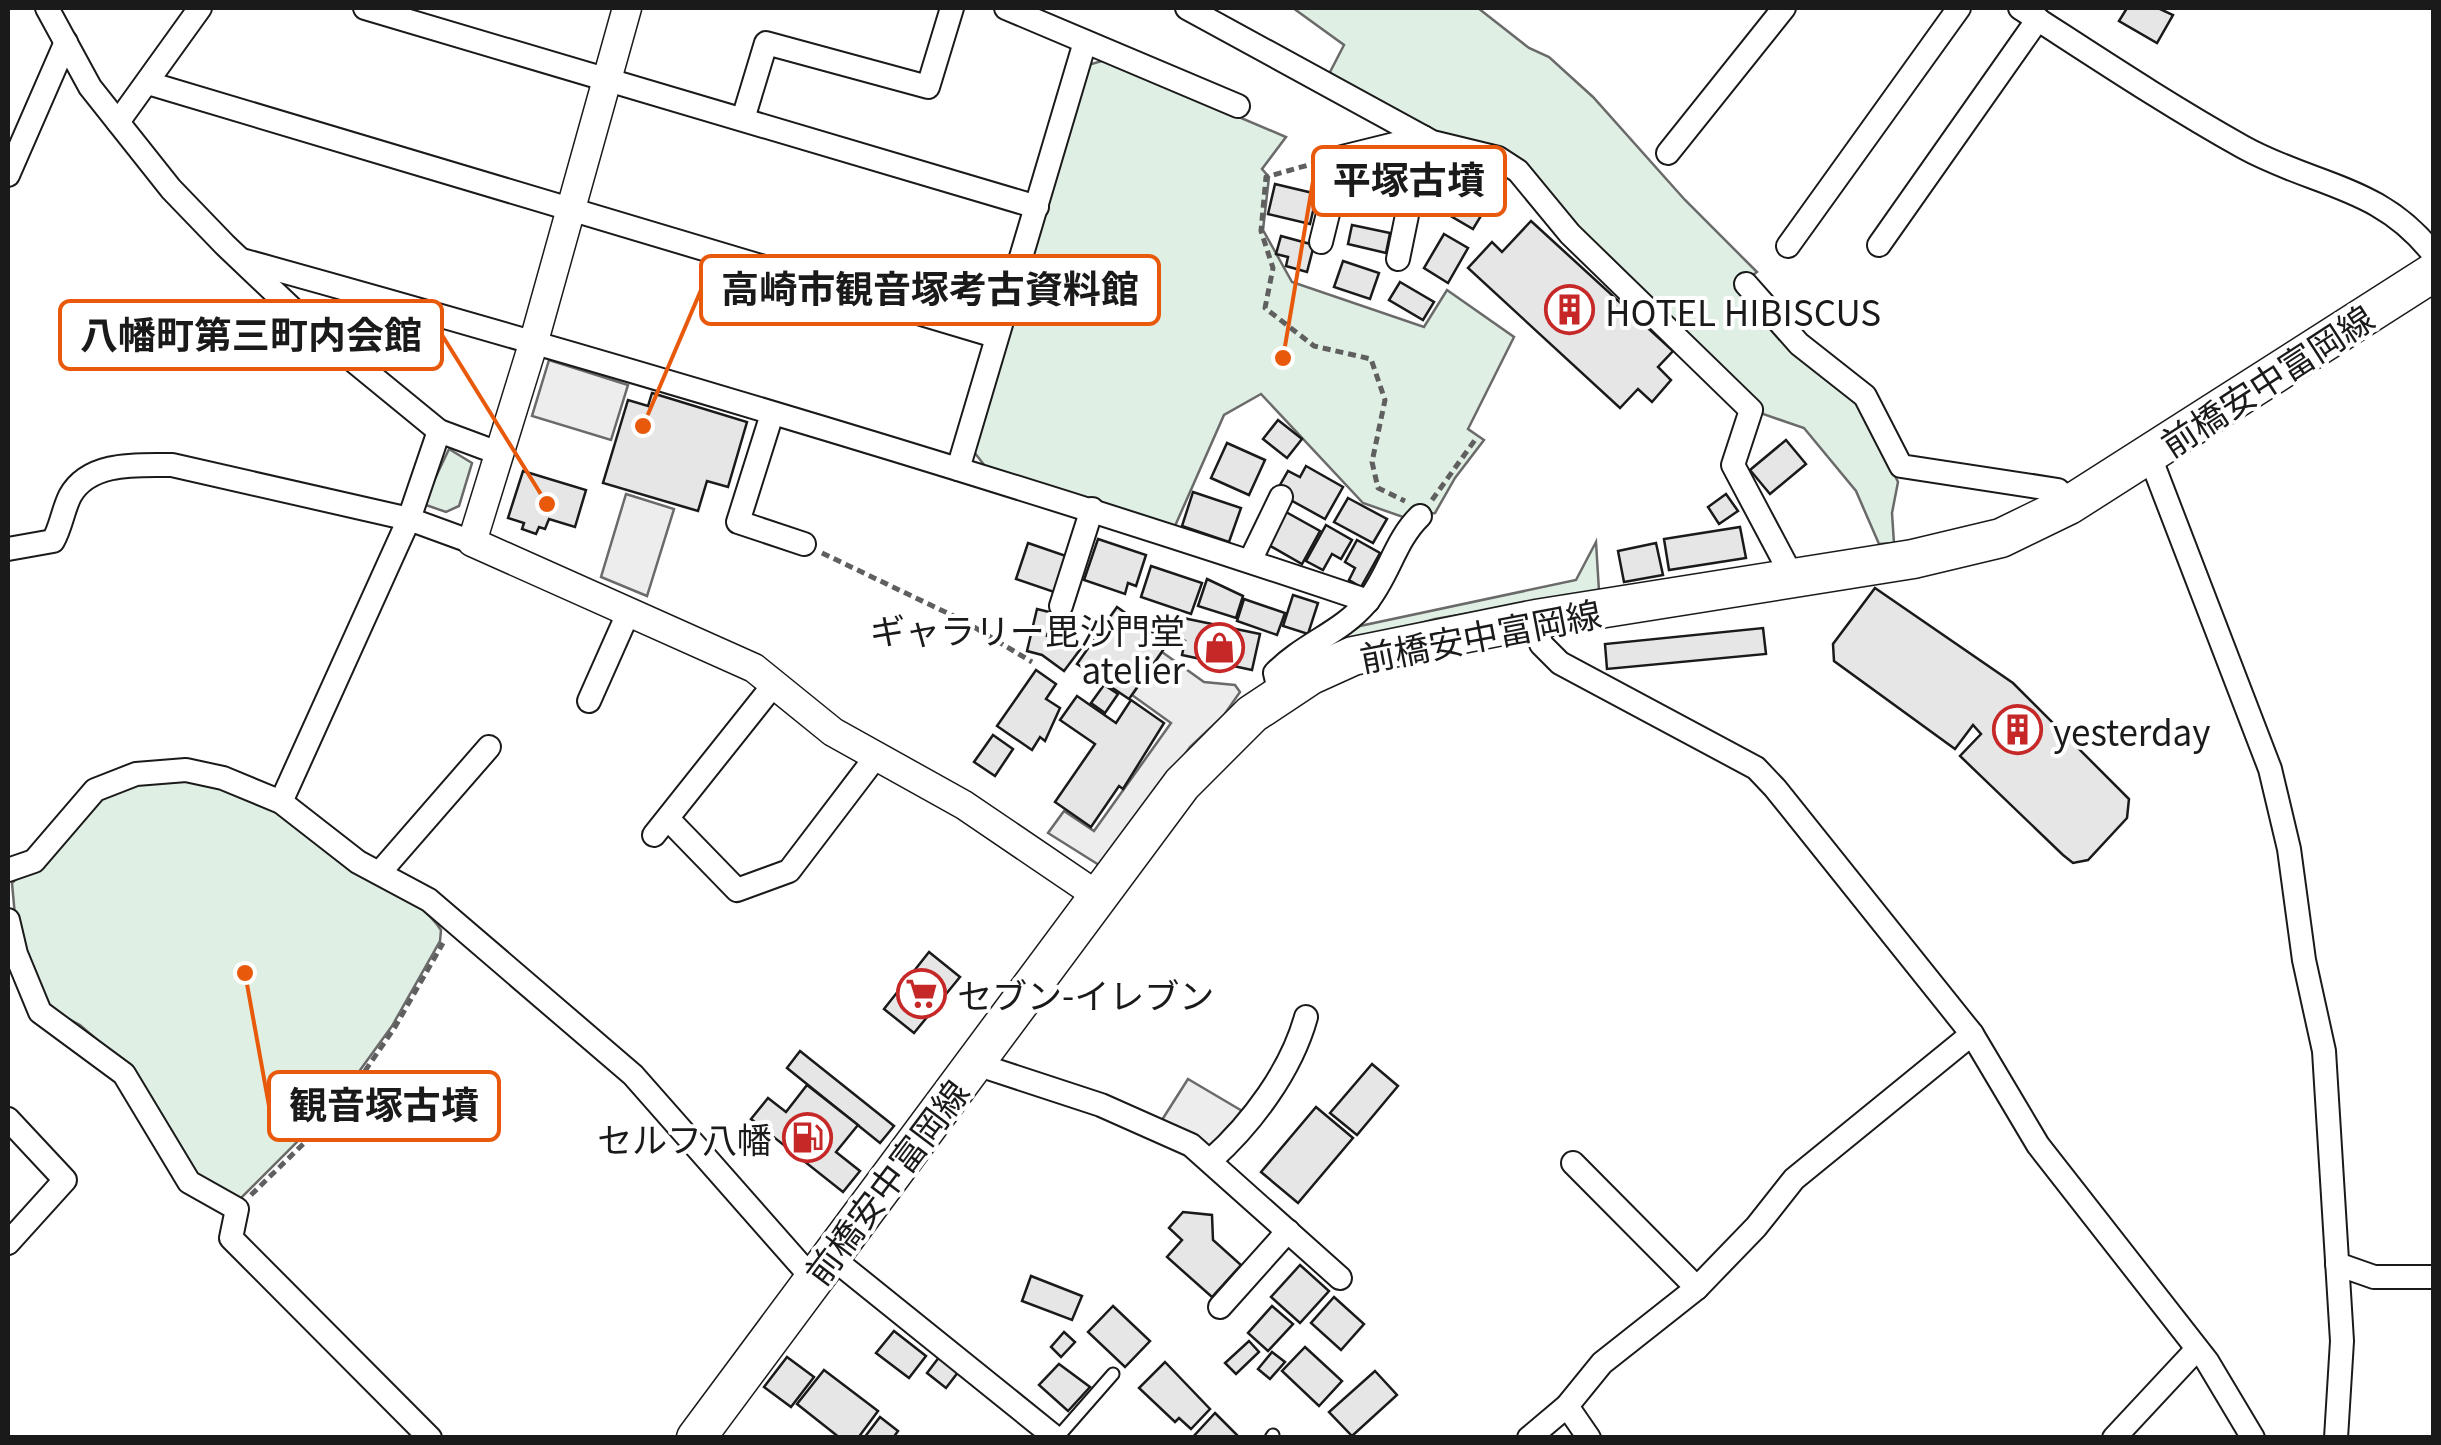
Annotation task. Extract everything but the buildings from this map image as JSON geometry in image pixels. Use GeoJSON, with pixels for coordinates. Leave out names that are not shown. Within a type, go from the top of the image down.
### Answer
{"type":"FeatureCollection","features":[{"type":"Feature","properties":{"kind":"main road","name":"前橋安中富岡線"},"geometry":{"type":"LineString","coordinates":[[696,1438],[1182,784],[1221,741],[1280,694],[1352,656],[1536,619],[1794,580],[1985,543],[2069,505],[2434,272]]}},
{"type":"Feature","properties":{"kind":"street"},"geometry":{"type":"LineString","coordinates":[[47,8],[90,87],[171,189],[242,260],[306,322],[439,431],[498,453]]}},
{"type":"Feature","properties":{"kind":"street"},"geometry":{"type":"LineString","coordinates":[[118,122],[200,8]]}},
{"type":"Feature","properties":{"kind":"street"},"geometry":{"type":"LineString","coordinates":[[365,8],[1037,206]]}},
{"type":"Feature","properties":{"kind":"street"},"geometry":{"type":"LineString","coordinates":[[472,542],[534,342],[627,8]]}},
{"type":"Feature","properties":{"kind":"street"},"geometry":{"type":"LineString","coordinates":[[743,120],[766,43],[928,87],[952,8]]}},
{"type":"Feature","properties":{"kind":"street"},"geometry":{"type":"LineString","coordinates":[[1006,8],[1238,106]]}},
{"type":"Feature","properties":{"kind":"street"},"geometry":{"type":"LineString","coordinates":[[1187,8],[1422,137],[1498,158],[1518,170],[1570,234],[1750,410],[1734,465],[1794,580]]}},
{"type":"Feature","properties":{"kind":"street"},"geometry":{"type":"LineString","coordinates":[[1668,153],[1784,8]]}},
{"type":"Feature","properties":{"kind":"street"},"geometry":{"type":"LineString","coordinates":[[1788,246],[1959,8]]}},
{"type":"Feature","properties":{"kind":"street"},"geometry":{"type":"LineString","coordinates":[[1879,246],[2029,13],[2247,149],[2368,197],[2406,222],[2434,255]]}},
{"type":"Feature","properties":{"kind":"street"},"geometry":{"type":"LineString","coordinates":[[8,175],[66,42]]}},
{"type":"Feature","properties":{"kind":"street"},"geometry":{"type":"LineString","coordinates":[[958,469],[1085,42]]}},
{"type":"Feature","properties":{"kind":"street"},"geometry":{"type":"LineString","coordinates":[[148,84],[995,336]]}},
{"type":"Feature","properties":{"kind":"street"},"geometry":{"type":"LineString","coordinates":[[1321,242],[1342,158],[1422,137]]}},
{"type":"Feature","properties":{"kind":"street"},"geometry":{"type":"LineString","coordinates":[[1398,259],[1422,137]]}},
{"type":"Feature","properties":{"kind":"street"},"geometry":{"type":"LineString","coordinates":[[242,260],[534,342],[1092,509],[1368,601]]}},
{"type":"Feature","properties":{"kind":"street"},"geometry":{"type":"LineString","coordinates":[[1746,284],[1800,344],[1864,396],[1901,466],[2058,490],[2069,505]]}},
{"type":"Feature","properties":{"kind":"street"},"geometry":{"type":"LineString","coordinates":[[772,414],[738,522],[804,544]]}},
{"type":"Feature","properties":{"kind":"street"},"geometry":{"type":"LineString","coordinates":[[282,802],[409,519],[439,431]]}},
{"type":"Feature","properties":{"kind":"street"},"geometry":{"type":"LineString","coordinates":[[2148,454],[2270,769],[2289,849],[2304,960],[2324,1051],[2342,1341],[2336,1438]]}},
{"type":"Feature","properties":{"kind":"street"},"geometry":{"type":"LineString","coordinates":[[8,549],[53,541],[69,498],[90,474],[146,465],[172,465],[409,519],[472,542],[741,661],[833,732],[964,805],[1098,896]]}},
{"type":"Feature","properties":{"kind":"street"},"geometry":{"type":"LineString","coordinates":[[1250,562],[1282,496]]}},
{"type":"Feature","properties":{"kind":"street"},"geometry":{"type":"LineString","coordinates":[[1061,606],[1092,509]]}},
{"type":"Feature","properties":{"kind":"street"},"geometry":{"type":"LineString","coordinates":[[1280,694],[1276,673],[1286,661],[1338,631],[1368,601],[1404,532],[1420,516]]}},
{"type":"Feature","properties":{"kind":"street"},"geometry":{"type":"LineString","coordinates":[[589,701],[630,611]]}},
{"type":"Feature","properties":{"kind":"street"},"geometry":{"type":"LineString","coordinates":[[1536,619],[1541,644],[1560,662],[1756,768],[1972,1034],[2038,1145],[2198,1350],[2252,1438]]}},
{"type":"Feature","properties":{"kind":"street"},"geometry":{"type":"LineString","coordinates":[[775,684],[661,827],[737,890],[789,872],[875,758]]}},
{"type":"Feature","properties":{"kind":"street"},"geometry":{"type":"LineString","coordinates":[[381,871],[489,747]]}},
{"type":"Feature","properties":{"kind":"street"},"geometry":{"type":"LineString","coordinates":[[8,870],[20,868],[41,854],[95,790],[136,774],[186,770],[223,778],[282,802],[358,862],[429,900],[634,1075],[821,1267],[1056,1438]]}},
{"type":"Feature","properties":{"kind":"street"},"geometry":{"type":"LineString","coordinates":[[8,920],[16,954],[40,1012],[124,1074],[189,1182],[238,1209],[231,1238],[430,1438]]}},
{"type":"Feature","properties":{"kind":"street"},"geometry":{"type":"LineString","coordinates":[[1211,1160],[1240,1133],[1298,1046],[1306,1017]]}},
{"type":"Feature","properties":{"kind":"street"},"geometry":{"type":"LineString","coordinates":[[1530,1438],[1567,1406],[1602,1363],[1697,1288],[1794,1179],[1972,1034]]}},
{"type":"Feature","properties":{"kind":"street"},"geometry":{"type":"LineString","coordinates":[[973,1063],[1150,1125],[1211,1160],[1340,1278]]}},
{"type":"Feature","properties":{"kind":"street"},"geometry":{"type":"LineString","coordinates":[[8,1119],[65,1180],[8,1242]]}},
{"type":"Feature","properties":{"kind":"street"},"geometry":{"type":"LineString","coordinates":[[1574,1163],[1697,1288]]}},
{"type":"Feature","properties":{"kind":"street"},"geometry":{"type":"LineString","coordinates":[[1220,1307],[1288,1231]]}},
{"type":"Feature","properties":{"kind":"street"},"geometry":{"type":"LineString","coordinates":[[2337,1264],[2374,1277],[2434,1278]]}},
{"type":"Feature","properties":{"kind":"street"},"geometry":{"type":"LineString","coordinates":[[2114,1438],[2198,1350]]}},
{"type":"Feature","properties":{"kind":"street"},"geometry":{"type":"LineString","coordinates":[[1567,1406],[1589,1438]]}},
{"type":"Feature","properties":{"kind":"lane"},"geometry":{"type":"LineString","coordinates":[[1056,1438],[1113,1374]]}},
{"type":"Feature","properties":{"kind":"path"},"geometry":{"type":"LineString","coordinates":[[1342,158],[1266,177],[1261,231],[1273,268],[1265,308],[1314,346],[1371,359],[1384,400],[1372,462],[1375,484],[1410,503],[1420,516],[1475,440]]}},
{"type":"Feature","properties":{"kind":"path"},"geometry":{"type":"LineString","coordinates":[[804,544],[964,621],[1032,662]]}},
{"type":"Feature","properties":{"kind":"path"},"geometry":{"type":"LineString","coordinates":[[238,1209],[339,1109],[394,1027],[454,923]]}},
{"type":"Feature","properties":{"kind":"green space"},"geometry":{"type":"Polygon","coordinates":[[[1293,8],[1478,8],[1529,48],[1549,57],[1593,97],[1685,200],[1757,272],[1742,284],[1860,403],[1898,482],[1892,513],[1894,543],[1879,544],[1856,491],[1804,428],[1763,414],[1576,229],[1524,167],[1434,135],[1329,74],[1344,45],[1293,8]]]}},
{"type":"Feature","properties":{"kind":"green space"},"geometry":{"type":"Polygon","coordinates":[[[1105,60],[1286,137],[1262,169],[1269,177],[1263,230],[1292,282],[1424,327],[1447,290],[1514,337],[1468,429],[1484,440],[1435,513],[1403,517],[1363,503],[1261,394],[1224,415],[1175,526],[988,470],[971,448],[1088,65],[1105,60]]]}},
{"type":"Feature","properties":{"kind":"green space"},"geometry":{"type":"Polygon","coordinates":[[[449,449],[472,463],[459,506],[446,512],[423,504],[449,449]]]}},
{"type":"Feature","properties":{"kind":"green space"},"geometry":{"type":"Polygon","coordinates":[[[1596,542],[1599,591],[1435,619],[1325,651],[1360,626],[1576,580],[1596,542]]]}},
{"type":"Feature","properties":{"kind":"green space"},"geometry":{"type":"Polygon","coordinates":[[[185,780],[251,799],[312,831],[389,882],[441,930],[440,941],[392,1026],[337,1102],[238,1201],[191,1174],[109,1050],[80,1025],[46,1007],[16,927],[12,883],[94,804],[126,788],[185,780]]]}},
{"type":"Feature","properties":{"kind":"shaded area"},"geometry":{"type":"Polygon","coordinates":[[[549,360],[628,385],[611,440],[532,416],[549,360]]]}},
{"type":"Feature","properties":{"kind":"shaded area"},"geometry":{"type":"Polygon","coordinates":[[[626,494],[674,509],[647,596],[601,577],[626,494]]]}},
{"type":"Feature","properties":{"kind":"shaded area"},"geometry":{"type":"Polygon","coordinates":[[[1162,652],[1204,682],[1235,685],[1240,692],[1224,715],[1190,747],[1106,864],[1099,865],[1048,833],[1064,811],[1094,831],[1171,723],[1132,695],[1162,652]]]}},
{"type":"Feature","properties":{"kind":"shaded area"},"geometry":{"type":"Polygon","coordinates":[[[1188,1079],[1249,1115],[1217,1150],[1160,1123],[1188,1079]]]}},
{"type":"Feature","properties":{"kind":"place","name":"HOTEL HIBISCUS"},"geometry":{"type":"Point","coordinates":[1570,310]}},
{"type":"Feature","properties":{"kind":"place","name":"平塚古墳"},"geometry":{"type":"Point","coordinates":[1283,358]}},
{"type":"Feature","properties":{"kind":"place","name":"高崎市観音塚考古資料館"},"geometry":{"type":"Point","coordinates":[643,426]}},
{"type":"Feature","properties":{"kind":"place","name":"八幡町第三町内会館"},"geometry":{"type":"Point","coordinates":[547,504]}},
{"type":"Feature","properties":{"kind":"place","name":"ギャラリー毘沙門堂 atelier"},"geometry":{"type":"Point","coordinates":[1220,648]}},
{"type":"Feature","properties":{"kind":"place","name":"yesterday"},"geometry":{"type":"Point","coordinates":[2018,730]}},
{"type":"Feature","properties":{"kind":"place","name":"観音塚古墳"},"geometry":{"type":"Point","coordinates":[245,973]}},
{"type":"Feature","properties":{"kind":"place","name":"セブン-イレブン"},"geometry":{"type":"Point","coordinates":[922,993]}},
{"type":"Feature","properties":{"kind":"place","name":"セルフ八幡"},"geometry":{"type":"Point","coordinates":[807,1137]}}]}
